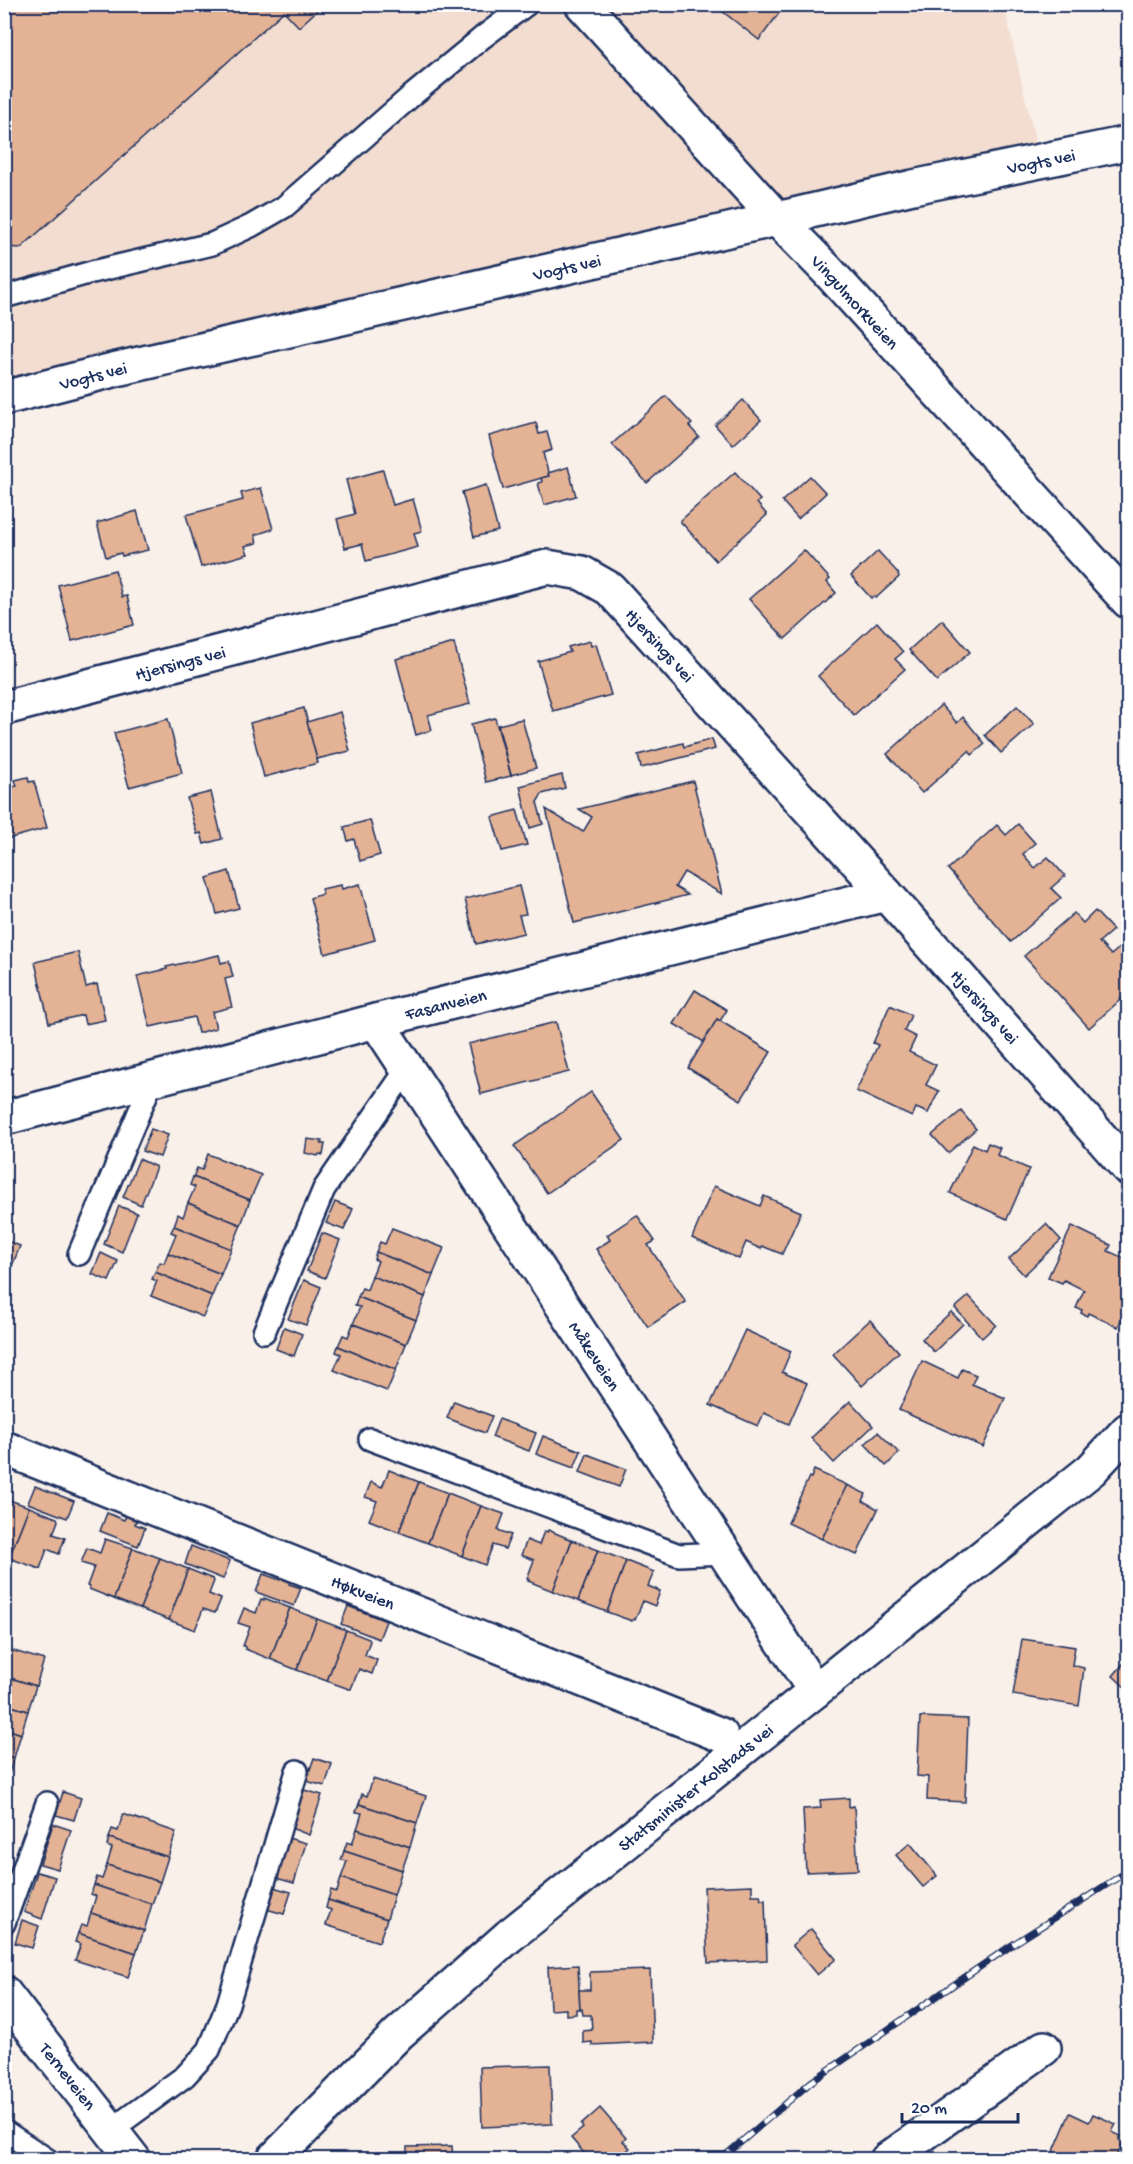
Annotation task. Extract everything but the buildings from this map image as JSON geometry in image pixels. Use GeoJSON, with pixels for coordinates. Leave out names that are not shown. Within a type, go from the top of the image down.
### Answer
{"type":"FeatureCollection","features":[{"type":"Feature","properties":{"kind":"street","name":"Vingulmorkveien"},"geometry":{"type":"LineString","coordinates":[[582,4],[1128,601]]}},
{"type":"Feature","properties":{"kind":"street","name":"Vogts vei"},"geometry":{"type":"LineString","coordinates":[[4,398],[129,366],[913,187],[1128,143]]}},
{"type":"Feature","properties":{"kind":"street","name":"Hjersings vei"},"geometry":{"type":"LineString","coordinates":[[4,708],[547,567],[582,573],[610,590],[886,894],[1128,1168]]}},
{"type":"Feature","properties":{"kind":"street","name":"Fasanveien"},"geometry":{"type":"LineString","coordinates":[[4,1118],[376,1021],[886,894]]}},
{"type":"Feature","properties":{"kind":"street","name":"Måkeveien"},"geometry":{"type":"LineString","coordinates":[[376,1021],[815,1691]]}},
{"type":"Feature","properties":{"kind":"street","name":"Statsminister Kolstads vei"},"geometry":{"type":"LineString","coordinates":[[273,2160],[398,2034],[509,1936],[1091,1470],[1128,1430]]}},
{"type":"Feature","properties":{"kind":"street","name":"Høkveien"},"geometry":{"type":"LineString","coordinates":[[4,1448],[721,1735]]}},
{"type":"Feature","properties":{"kind":"street","name":"Terneveien"},"geometry":{"type":"LineString","coordinates":[[4,1993],[134,2160]]}},
{"type":"Feature","properties":{"kind":"street"},"geometry":{"type":"LineString","coordinates":[[887,2160],[1044,2048]]}},
{"type":"Feature","properties":{"kind":"lane"},"geometry":{"type":"LineString","coordinates":[[4,297],[92,272],[212,244],[251,226],[284,207],[417,92],[527,4]]}},
{"type":"Feature","properties":{"kind":"lane"},"geometry":{"type":"LineString","coordinates":[[264,1332],[324,1189],[407,1069]]}},
{"type":"Feature","properties":{"kind":"lane"},"geometry":{"type":"LineString","coordinates":[[79,1254],[153,1079]]}},
{"type":"Feature","properties":{"kind":"lane"},"geometry":{"type":"LineString","coordinates":[[370,1440],[679,1555],[724,1553]]}},
{"type":"Feature","properties":{"kind":"lane"},"geometry":{"type":"LineString","coordinates":[[111,2130],[185,2076],[209,2050],[228,2004],[297,1771]]}},
{"type":"Feature","properties":{"kind":"lane"},"geometry":{"type":"LineString","coordinates":[[4,1923],[47,1803]]}},
{"type":"Feature","properties":{"kind":"lane"},"geometry":{"type":"LineString","coordinates":[[4,2131],[48,2160]]}},
{"type":"Feature","properties":{"kind":"shaded area"},"geometry":{"type":"Polygon","coordinates":[[[5,5],[1004,5],[1040,162],[5,398],[5,5]]]}},
{"type":"Feature","properties":{"kind":"railway"},"geometry":{"type":"LineString","coordinates":[[720,2160],[811,2082],[1012,1945],[1128,1871]]}}]}
